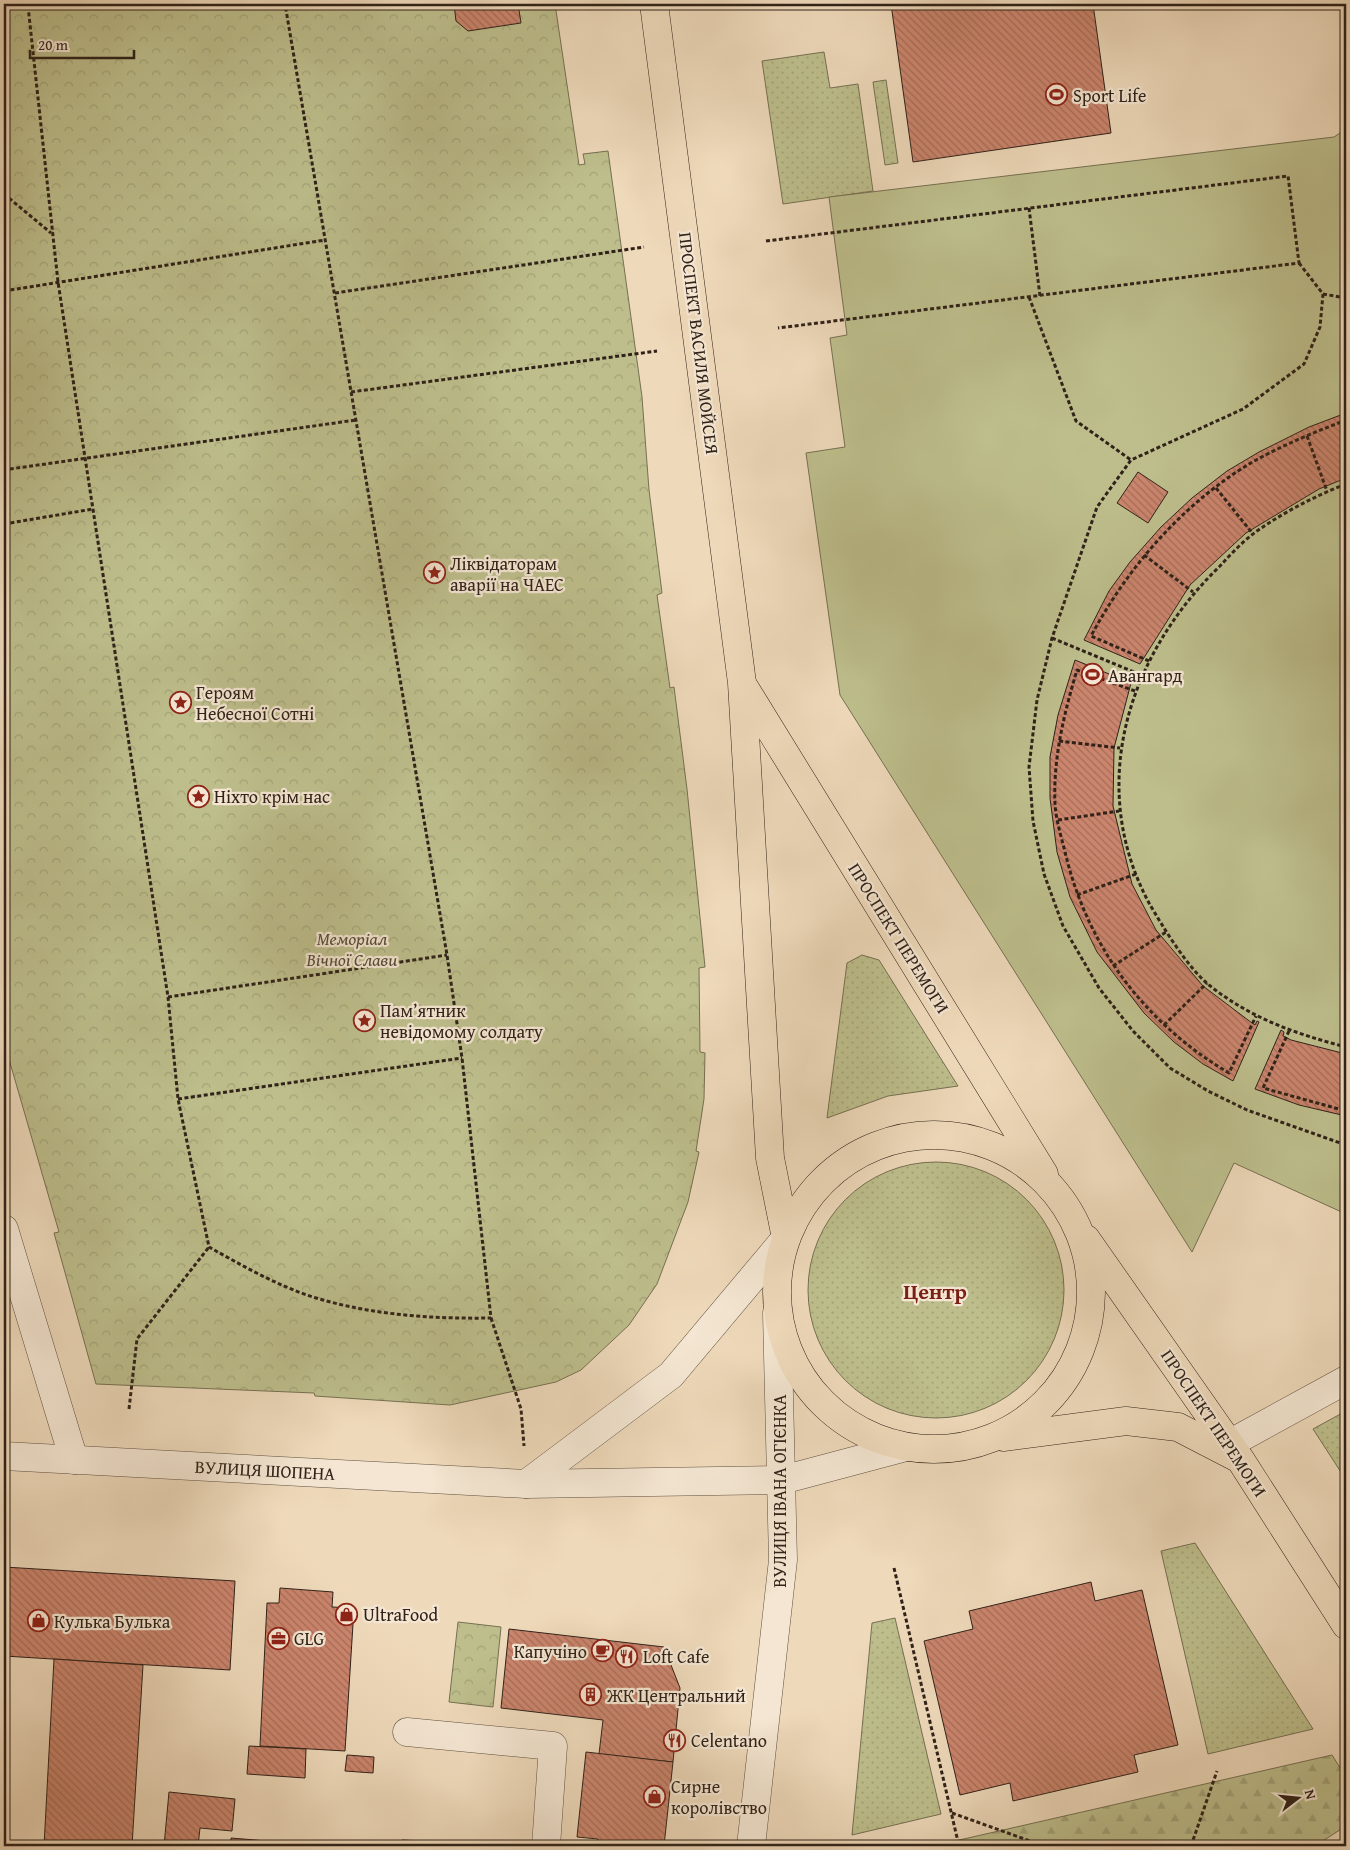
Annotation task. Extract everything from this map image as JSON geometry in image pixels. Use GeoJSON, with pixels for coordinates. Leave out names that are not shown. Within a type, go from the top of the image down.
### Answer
{"type":"FeatureCollection","features":[{"type":"Feature","properties":{"kind":"main road","name":"ПРОСПЕКТ ВАСИЛЯ МОЙСЕЯ"},"geometry":{"type":"LineString","coordinates":[[654,4],[742,683],[770,1158],[786,1238]]}},
{"type":"Feature","properties":{"kind":"main road","name":"ПРОСПЕКТ ПЕРЕМОГИ"},"geometry":{"type":"LineString","coordinates":[[742,683],[1056,1193]]}},
{"type":"Feature","properties":{"kind":"main road"},"geometry":{"type":"LineString","coordinates":[[926,1135],[963,1137],[998,1148],[1030,1167],[1056,1193],[1076,1224],[1088,1260],[1091,1296],[1082,1341],[1072,1367],[1050,1397],[1023,1422],[990,1439],[968,1446],[947,1449],[906,1447],[856,1429],[828,1409],[806,1384],[789,1354],[777,1313],[777,1280],[786,1238],[802,1205],[826,1177],[856,1155],[890,1141],[926,1135]]}},
{"type":"Feature","properties":{"kind":"main road","name":"ПРОСПЕКТ ПЕРЕМОГИ"},"geometry":{"type":"LineString","coordinates":[[1076,1224],[1235,1452],[1346,1625]]}},
{"type":"Feature","properties":{"kind":"main road"},"geometry":{"type":"LineString","coordinates":[[990,1439],[1126,1421],[1178,1427],[1235,1452]]}},
{"type":"Feature","properties":{"kind":"street"},"geometry":{"type":"LineString","coordinates":[[4,1229],[74,1460]]}},
{"type":"Feature","properties":{"kind":"street"},"geometry":{"type":"LineString","coordinates":[[526,1484],[671,1375],[786,1238]]}},
{"type":"Feature","properties":{"kind":"street","name":"ВУЛИЦЯ ІВАНА ОГІЄНКА"},"geometry":{"type":"LineString","coordinates":[[751,1846],[783,1560],[777,1313]]}},
{"type":"Feature","properties":{"kind":"street"},"geometry":{"type":"LineString","coordinates":[[1235,1452],[1346,1380]]}},
{"type":"Feature","properties":{"kind":"street","name":"ВУЛИЦЯ ШОПЕНА"},"geometry":{"type":"LineString","coordinates":[[4,1456],[526,1484],[782,1480],[906,1447]]}},
{"type":"Feature","properties":{"kind":"street"},"geometry":{"type":"LineString","coordinates":[[406,1732],[553,1746],[546,1846]]}},
{"type":"Feature","properties":{"kind":"path"},"geometry":{"type":"LineString","coordinates":[[4,9],[44,4]]}},
{"type":"Feature","properties":{"kind":"path"},"geometry":{"type":"LineString","coordinates":[[285,4],[447,955],[462,1058],[491,1318],[521,1409]]}},
{"type":"Feature","properties":{"kind":"path"},"geometry":{"type":"LineString","coordinates":[[28,6],[51,233],[58,282],[168,997],[178,1099],[209,1247],[137,1339],[130,1409]]}},
{"type":"Feature","properties":{"kind":"path"},"geometry":{"type":"LineString","coordinates":[[766,241],[1288,176],[1299,263],[1323,294],[1346,298]]}},
{"type":"Feature","properties":{"kind":"path"},"geometry":{"type":"LineString","coordinates":[[4,194],[51,233]]}},
{"type":"Feature","properties":{"kind":"path"},"geometry":{"type":"LineString","coordinates":[[1029,208],[1040,296]]}},
{"type":"Feature","properties":{"kind":"path"},"geometry":{"type":"LineString","coordinates":[[4,291],[325,240]]}},
{"type":"Feature","properties":{"kind":"path"},"geometry":{"type":"LineString","coordinates":[[334,293],[644,246]]}},
{"type":"Feature","properties":{"kind":"path"},"geometry":{"type":"LineString","coordinates":[[778,328],[1299,263]]}},
{"type":"Feature","properties":{"kind":"path"},"geometry":{"type":"LineString","coordinates":[[1323,294],[1320,327],[1304,364],[1243,409],[1131,460],[1097,507],[1052,638],[1036,700],[1029,767],[1033,820],[1044,874],[1063,926],[1098,988],[1133,1031],[1170,1068],[1208,1091],[1247,1110],[1346,1145]]}},
{"type":"Feature","properties":{"kind":"path"},"geometry":{"type":"LineString","coordinates":[[1029,297],[1076,421],[1131,460]]}},
{"type":"Feature","properties":{"kind":"path"},"geometry":{"type":"LineString","coordinates":[[352,392],[657,351]]}},
{"type":"Feature","properties":{"kind":"path"},"geometry":{"type":"LineString","coordinates":[[4,466],[10,469],[356,420]]}},
{"type":"Feature","properties":{"kind":"path"},"geometry":{"type":"LineString","coordinates":[[1148,661],[1091,636],[1120,587],[1144,555],[1216,488],[1250,464],[1307,436],[1346,420]]}},
{"type":"Feature","properties":{"kind":"path"},"geometry":{"type":"LineString","coordinates":[[1307,436],[1327,491]]}},
{"type":"Feature","properties":{"kind":"path"},"geometry":{"type":"LineString","coordinates":[[1346,484],[1327,491],[1253,534],[1193,592],[1148,661],[1141,675],[1120,748],[1120,811],[1136,874],[1166,932],[1207,983],[1256,1016],[1289,1031],[1346,1048]]}},
{"type":"Feature","properties":{"kind":"path"},"geometry":{"type":"LineString","coordinates":[[1216,488],[1253,534]]}},
{"type":"Feature","properties":{"kind":"path"},"geometry":{"type":"LineString","coordinates":[[4,524],[93,509]]}},
{"type":"Feature","properties":{"kind":"path"},"geometry":{"type":"LineString","coordinates":[[1144,555],[1193,592]]}},
{"type":"Feature","properties":{"kind":"path"},"geometry":{"type":"LineString","coordinates":[[1052,638],[1141,675]]}},
{"type":"Feature","properties":{"kind":"path"},"geometry":{"type":"LineString","coordinates":[[1135,691],[1077,670],[1059,741],[1056,788],[1058,820],[1077,895],[1093,933],[1113,966],[1139,1000],[1164,1026],[1205,1059],[1229,1073],[1256,1016]]}},
{"type":"Feature","properties":{"kind":"path"},"geometry":{"type":"LineString","coordinates":[[1059,741],[1120,748]]}},
{"type":"Feature","properties":{"kind":"path"},"geometry":{"type":"LineString","coordinates":[[1058,820],[1120,811]]}},
{"type":"Feature","properties":{"kind":"path"},"geometry":{"type":"LineString","coordinates":[[1077,895],[1136,874]]}},
{"type":"Feature","properties":{"kind":"path"},"geometry":{"type":"LineString","coordinates":[[1113,966],[1166,932]]}},
{"type":"Feature","properties":{"kind":"path"},"geometry":{"type":"LineString","coordinates":[[168,997],[447,955]]}},
{"type":"Feature","properties":{"kind":"path"},"geometry":{"type":"LineString","coordinates":[[1164,1026],[1207,983]]}},
{"type":"Feature","properties":{"kind":"path"},"geometry":{"type":"LineString","coordinates":[[1289,1031],[1263,1088],[1346,1111]]}},
{"type":"Feature","properties":{"kind":"path"},"geometry":{"type":"LineString","coordinates":[[178,1099],[462,1058]]}},
{"type":"Feature","properties":{"kind":"path"},"geometry":{"type":"LineString","coordinates":[[209,1247],[241,1264],[312,1296],[388,1314],[443,1318],[491,1318]]}},
{"type":"Feature","properties":{"kind":"path"},"geometry":{"type":"LineString","coordinates":[[894,1568],[959,1846]]}},
{"type":"Feature","properties":{"kind":"path"},"geometry":{"type":"LineString","coordinates":[[1191,1846],[1217,1771]]}},
{"type":"Feature","properties":{"kind":"path"},"geometry":{"type":"LineString","coordinates":[[952,1813],[1044,1846]]}},
{"type":"Feature","properties":{"kind":"green space","name":"Меморіал Вічної Слави"},"geometry":{"type":"Polygon","coordinates":[[[4,4],[555,4],[579,165],[585,164],[583,154],[608,151],[642,397],[649,490],[662,593],[657,595],[670,688],[674,687],[687,789],[705,967],[699,968],[700,1052],[705,1053],[704,1099],[696,1151],[699,1152],[688,1202],[657,1284],[629,1325],[581,1370],[556,1382],[450,1405],[315,1396],[314,1393],[96,1384],[54,1233],[59,1232],[4,1042],[4,4]]]}},
{"type":"Feature","properties":{"kind":"green space"},"geometry":{"type":"Polygon","coordinates":[[[824,52],[830,88],[858,84],[873,191],[783,204],[762,61],[824,52]]]}},
{"type":"Feature","properties":{"kind":"green space"},"geometry":{"type":"Polygon","coordinates":[[[886,80],[898,163],[885,165],[873,82],[886,80]]]}},
{"type":"Feature","properties":{"kind":"green space","name":"Авангард"},"geometry":{"type":"Polygon","coordinates":[[[1346,129],[1346,1214],[1234,1163],[1192,1252],[840,695],[806,453],[845,447],[830,338],[847,335],[829,197],[1334,137],[1346,129]]]}},
{"type":"Feature","properties":{"kind":"green space"},"geometry":{"type":"Polygon","coordinates":[[[862,955],[879,960],[958,1086],[888,1096],[827,1118],[847,963],[862,955]]]}},
{"type":"Feature","properties":{"kind":"green space"},"geometry":{"type":"Polygon","coordinates":[[[923,1162],[949,1162],[985,1171],[1007,1183],[1027,1199],[1043,1219],[1055,1241],[1062,1265],[1064,1290],[1062,1315],[1055,1339],[1043,1361],[1027,1381],[1007,1397],[985,1409],[949,1418],[923,1418],[899,1413],[875,1403],[854,1389],[837,1372],[823,1351],[813,1327],[808,1303],[808,1277],[813,1253],[823,1229],[837,1208],[854,1191],[875,1177],[899,1167],[923,1162]]]}},
{"type":"Feature","properties":{"kind":"green space"},"geometry":{"type":"Polygon","coordinates":[[[1346,1411],[1346,1480],[1313,1429],[1346,1411]]]}},
{"type":"Feature","properties":{"kind":"green space"},"geometry":{"type":"Polygon","coordinates":[[[1195,1543],[1313,1729],[1208,1754],[1161,1551],[1195,1543]]]}},
{"type":"Feature","properties":{"kind":"green space"},"geometry":{"type":"Polygon","coordinates":[[[895,1618],[941,1814],[852,1835],[872,1623],[895,1618]]]}},
{"type":"Feature","properties":{"kind":"green space"},"geometry":{"type":"Polygon","coordinates":[[[458,1622],[501,1627],[493,1707],[449,1702],[458,1622]]]}},
{"type":"Feature","properties":{"kind":"green space"},"geometry":{"type":"Polygon","coordinates":[[[1332,1755],[1346,1777],[1346,1826],[1315,1846],[933,1846],[1332,1755]]]}},
{"type":"Feature","properties":{"kind":"building"},"geometry":{"type":"Polygon","coordinates":[[[454,4],[518,4],[521,23],[468,31],[456,21],[454,4]]]}},
{"type":"Feature","properties":{"kind":"building"},"geometry":{"type":"Polygon","coordinates":[[[891,4],[1093,4],[1111,133],[913,162],[891,4]]]}},
{"type":"Feature","properties":{"kind":"building"},"geometry":{"type":"Polygon","coordinates":[[[1346,413],[1346,478],[1319,489],[1246,533],[1190,585],[1140,664],[1084,640],[1109,591],[1130,562],[1161,527],[1192,498],[1227,471],[1259,452],[1309,427],[1346,413]]]}},
{"type":"Feature","properties":{"kind":"building"},"geometry":{"type":"Polygon","coordinates":[[[1138,472],[1168,492],[1148,523],[1117,503],[1138,472]]]}},
{"type":"Feature","properties":{"kind":"building"},"geometry":{"type":"Polygon","coordinates":[[[1075,660],[1131,683],[1114,748],[1113,806],[1132,884],[1156,930],[1203,986],[1255,1025],[1257,1021],[1259,1022],[1233,1081],[1203,1064],[1174,1042],[1144,1013],[1097,952],[1070,897],[1057,852],[1050,798],[1050,757],[1058,715],[1075,660]]]}},
{"type":"Feature","properties":{"kind":"building"},"geometry":{"type":"Polygon","coordinates":[[[1281,1030],[1284,1032],[1283,1036],[1291,1040],[1346,1054],[1346,1116],[1299,1105],[1255,1089],[1281,1030]]]}},
{"type":"Feature","properties":{"kind":"building"},"geometry":{"type":"Polygon","coordinates":[[[4,1567],[235,1581],[230,1670],[4,1656],[4,1567]]]}},
{"type":"Feature","properties":{"kind":"building"},"geometry":{"type":"Polygon","coordinates":[[[1091,1582],[1095,1601],[1142,1590],[1178,1745],[1134,1755],[1138,1772],[1013,1801],[1010,1783],[960,1795],[924,1641],[973,1629],[969,1611],[1091,1582]]]}},
{"type":"Feature","properties":{"kind":"building"},"geometry":{"type":"Polygon","coordinates":[[[280,1588],[333,1592],[332,1607],[354,1608],[345,1751],[260,1746],[267,1603],[279,1603],[280,1588]]]}},
{"type":"Feature","properties":{"kind":"building","name":"ЖК Центральний"},"geometry":{"type":"Polygon","coordinates":[[[509,1629],[664,1647],[680,1688],[673,1762],[599,1754],[603,1720],[501,1708],[509,1629]]]}},
{"type":"Feature","properties":{"kind":"building"},"geometry":{"type":"Polygon","coordinates":[[[54,1659],[143,1665],[132,1846],[44,1846],[54,1659]]]}},
{"type":"Feature","properties":{"kind":"building"},"geometry":{"type":"Polygon","coordinates":[[[4,1720],[6,1720],[4,1762],[4,1720]]]}},
{"type":"Feature","properties":{"kind":"building"},"geometry":{"type":"Polygon","coordinates":[[[249,1746],[306,1749],[305,1778],[247,1774],[249,1746]]]}},
{"type":"Feature","properties":{"kind":"building"},"geometry":{"type":"Polygon","coordinates":[[[586,1752],[673,1762],[664,1846],[597,1846],[598,1839],[577,1837],[586,1752]]]}},
{"type":"Feature","properties":{"kind":"building"},"geometry":{"type":"Polygon","coordinates":[[[347,1755],[374,1757],[373,1773],[345,1771],[347,1755]]]}},
{"type":"Feature","properties":{"kind":"building"},"geometry":{"type":"Polygon","coordinates":[[[169,1792],[235,1799],[232,1831],[200,1828],[198,1846],[164,1846],[169,1792]]]}},
{"type":"Feature","properties":{"kind":"building"},"geometry":{"type":"Polygon","coordinates":[[[231,1838],[327,1846],[231,1846],[231,1838]]]}},
{"type":"Feature","properties":{"kind":"building"},"geometry":{"type":"Polygon","coordinates":[[[402,1840],[439,1842],[439,1846],[402,1846],[402,1840]]]}},
{"type":"Feature","properties":{"kind":"place","name":"Sport Life"},"geometry":{"type":"Point","coordinates":[1057,95]}},
{"type":"Feature","properties":{"kind":"place","name":"Ліквідаторам аварії на ЧАЕС"},"geometry":{"type":"Point","coordinates":[434,573]}},
{"type":"Feature","properties":{"kind":"place","name":"Авангард"},"geometry":{"type":"Point","coordinates":[1092,675]}},
{"type":"Feature","properties":{"kind":"place","name":"Героям Небесної Сотні"},"geometry":{"type":"Point","coordinates":[180,702]}},
{"type":"Feature","properties":{"kind":"place","name":"Ніхто крім нас"},"geometry":{"type":"Point","coordinates":[198,796]}},
{"type":"Feature","properties":{"kind":"place","name":"Пам’ятник невідомому солдату"},"geometry":{"type":"Point","coordinates":[364,1020]}},
{"type":"Feature","properties":{"kind":"place","name":"UltraFood"},"geometry":{"type":"Point","coordinates":[347,1614]}},
{"type":"Feature","properties":{"kind":"place","name":"Кулька Булька"},"geometry":{"type":"Point","coordinates":[38,1621]}},
{"type":"Feature","properties":{"kind":"place","name":"GLG"},"geometry":{"type":"Point","coordinates":[278,1638]}},
{"type":"Feature","properties":{"kind":"place","name":"Капучіно"},"geometry":{"type":"Point","coordinates":[603,1651]}},
{"type":"Feature","properties":{"kind":"place","name":"Loft Cafe"},"geometry":{"type":"Point","coordinates":[627,1656]}},
{"type":"Feature","properties":{"kind":"place","name":"ЖК Центральний"},"geometry":{"type":"Point","coordinates":[591,1695]}},
{"type":"Feature","properties":{"kind":"place","name":"Celentano"},"geometry":{"type":"Point","coordinates":[675,1740]}},
{"type":"Feature","properties":{"kind":"place","name":"Сирне королівство"},"geometry":{"type":"Point","coordinates":[655,1796]}},
{"type":"Feature","properties":{"kind":"district","name":"Центр"},"geometry":{"type":"Point","coordinates":[935,1291]}}]}
